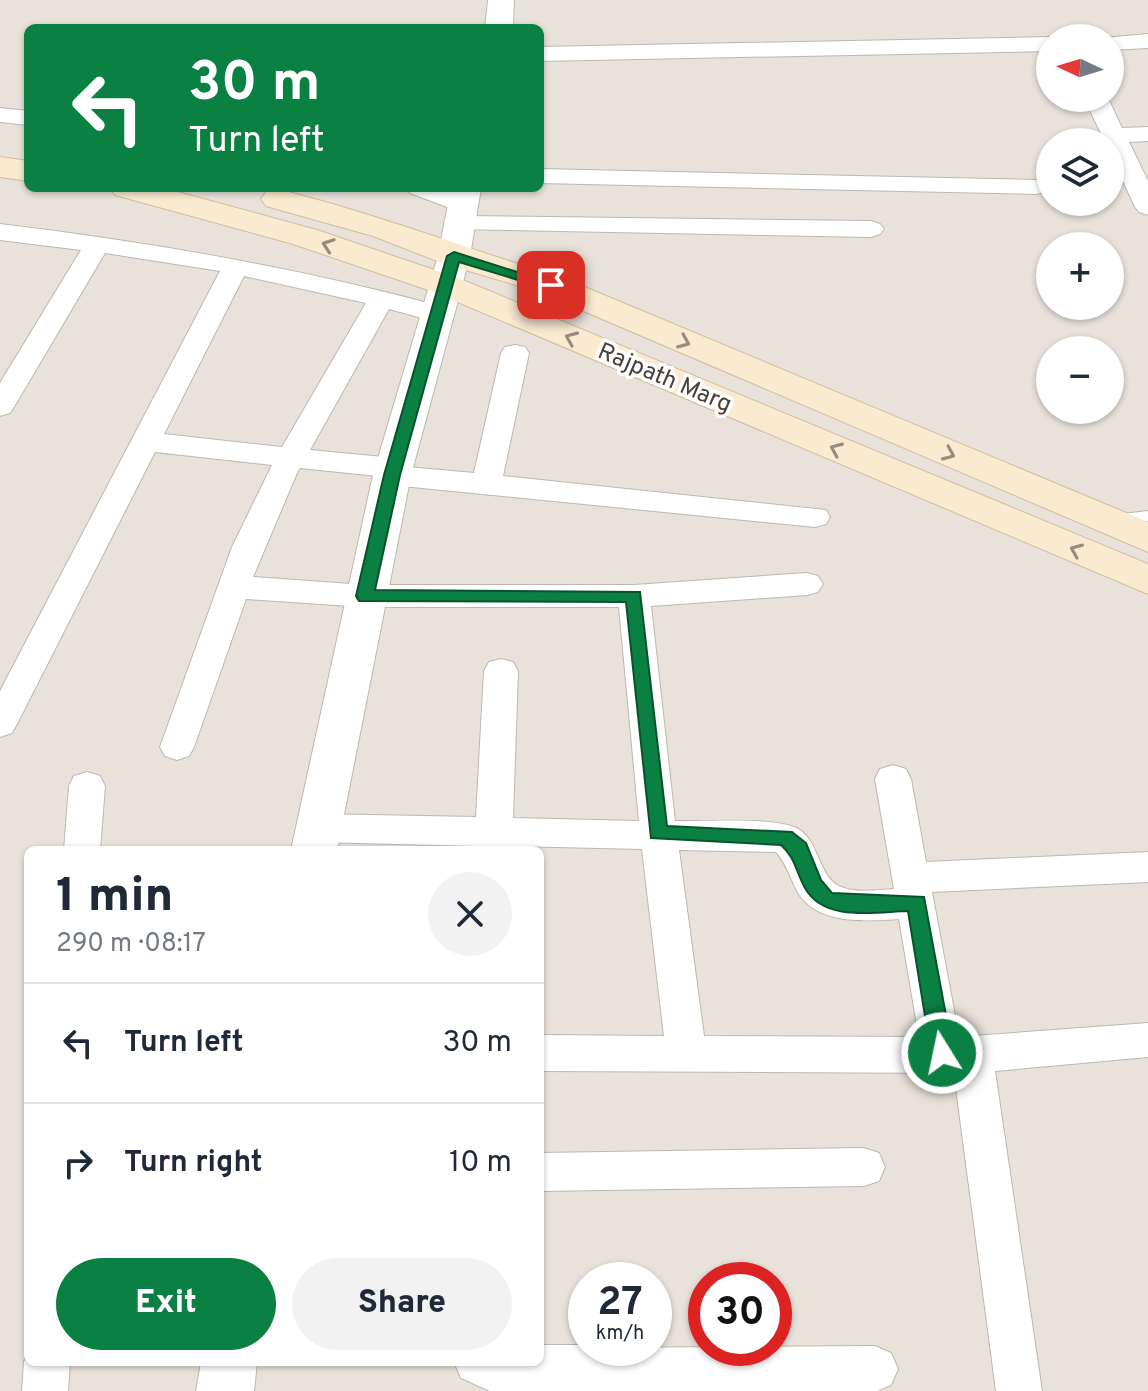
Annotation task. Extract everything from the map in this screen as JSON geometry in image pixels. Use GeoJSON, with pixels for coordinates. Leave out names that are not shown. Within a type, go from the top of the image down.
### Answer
{"type":"FeatureCollection","features":[{"type":"Feature","properties":{"kind":"main road"},"geometry":{"type":"LineString","coordinates":[[0,143],[24,146]]}},
{"type":"Feature","properties":{"kind":"main road"},"geometry":{"type":"LineString","coordinates":[[0,167],[24,170]]}},
{"type":"Feature","properties":{"kind":"main road","name":"Rajpath Marg"},"geometry":{"type":"LineString","coordinates":[[141,192],[305,237],[454,245],[1148,580]]}},
{"type":"Feature","properties":{"kind":"main road","name":"Rajpath Marg"},"geometry":{"type":"LineString","coordinates":[[254,192],[454,245],[1148,538]]}},
{"type":"Feature","properties":{"kind":"street"},"geometry":{"type":"LineString","coordinates":[[499,24],[501,0]]}},
{"type":"Feature","properties":{"kind":"street"},"geometry":{"type":"LineString","coordinates":[[1124,42],[1148,41]]}},
{"type":"Feature","properties":{"kind":"street"},"geometry":{"type":"LineString","coordinates":[[544,54],[1036,44]]}},
{"type":"Feature","properties":{"kind":"street"},"geometry":{"type":"LineString","coordinates":[[0,115],[24,118]]}},
{"type":"Feature","properties":{"kind":"street"},"geometry":{"type":"LineString","coordinates":[[1124,135],[1148,134]]}},
{"type":"Feature","properties":{"kind":"street"},"geometry":{"type":"LineString","coordinates":[[1124,156],[1148,207]]}},
{"type":"Feature","properties":{"kind":"street"},"geometry":{"type":"LineString","coordinates":[[544,176],[1036,187]]}},
{"type":"Feature","properties":{"kind":"street"},"geometry":{"type":"LineString","coordinates":[[421,192],[454,245],[393,472],[316,839],[494,840],[658,833],[785,838],[799,849],[813,885],[825,899],[841,904],[914,890],[1148,867]]}},
{"type":"Feature","properties":{"kind":"street"},"geometry":{"type":"LineString","coordinates":[[177,747],[233,587],[290,457],[382,298],[454,245],[871,229]]}},
{"type":"Feature","properties":{"kind":"street"},"geometry":{"type":"LineString","coordinates":[[0,232],[98,243],[236,266],[382,298]]}},
{"type":"Feature","properties":{"kind":"street"},"geometry":{"type":"LineString","coordinates":[[0,407],[98,243]]}},
{"type":"Feature","properties":{"kind":"street"},"geometry":{"type":"LineString","coordinates":[[0,724],[236,266]]}},
{"type":"Feature","properties":{"kind":"street"},"geometry":{"type":"LineString","coordinates":[[486,485],[515,353]]}},
{"type":"Feature","properties":{"kind":"street"},"geometry":{"type":"LineString","coordinates":[[147,442],[290,457],[486,485],[815,517]]}},
{"type":"Feature","properties":{"kind":"street"},"geometry":{"type":"LineString","coordinates":[[233,587],[365,596],[634,596],[807,584]]}},
{"type":"Feature","properties":{"kind":"street"},"geometry":{"type":"LineString","coordinates":[[634,596],[658,833],[686,1054]]}},
{"type":"Feature","properties":{"kind":"street"},"geometry":{"type":"LineString","coordinates":[[494,840],[501,671]]}},
{"type":"Feature","properties":{"kind":"street"},"geometry":{"type":"LineString","coordinates":[[893,779],[914,890],[957,1054],[1019,1391]]}},
{"type":"Feature","properties":{"kind":"street"},"geometry":{"type":"LineString","coordinates":[[82,846],[87,786]]}},
{"type":"Feature","properties":{"kind":"street"},"geometry":{"type":"LineString","coordinates":[[544,1053],[957,1054],[1148,1040]]}},
{"type":"Feature","properties":{"kind":"street"},"geometry":{"type":"LineString","coordinates":[[544,1172],[864,1167]]}},
{"type":"Feature","properties":{"kind":"street"},"geometry":{"type":"LineString","coordinates":[[45,1391],[47,1366]]}},
{"type":"Feature","properties":{"kind":"street"},"geometry":{"type":"LineString","coordinates":[[225,1391],[228,1366]]}},
{"type":"Feature","properties":{"kind":"street"},"geometry":{"type":"LineString","coordinates":[[486,1366],[875,1369]]}},
{"type":"Feature","properties":{"kind":"lane"},"geometry":{"type":"LineString","coordinates":[[1107,520],[1148,516]]}},
{"type":"Feature","properties":{"kind":"shaded area"},"geometry":{"type":"Polygon","coordinates":[[[0,0],[1148,0],[1148,1391],[0,1391],[0,0]]]}},
{"type":"Feature","properties":{"kind":"route"},"geometry":{"type":"LineString","coordinates":[[551,285],[454,256],[392,475],[365,596],[634,596],[658,833],[785,838],[799,849],[813,885],[825,899],[841,904],[916,903],[942,1053]]}}]}
